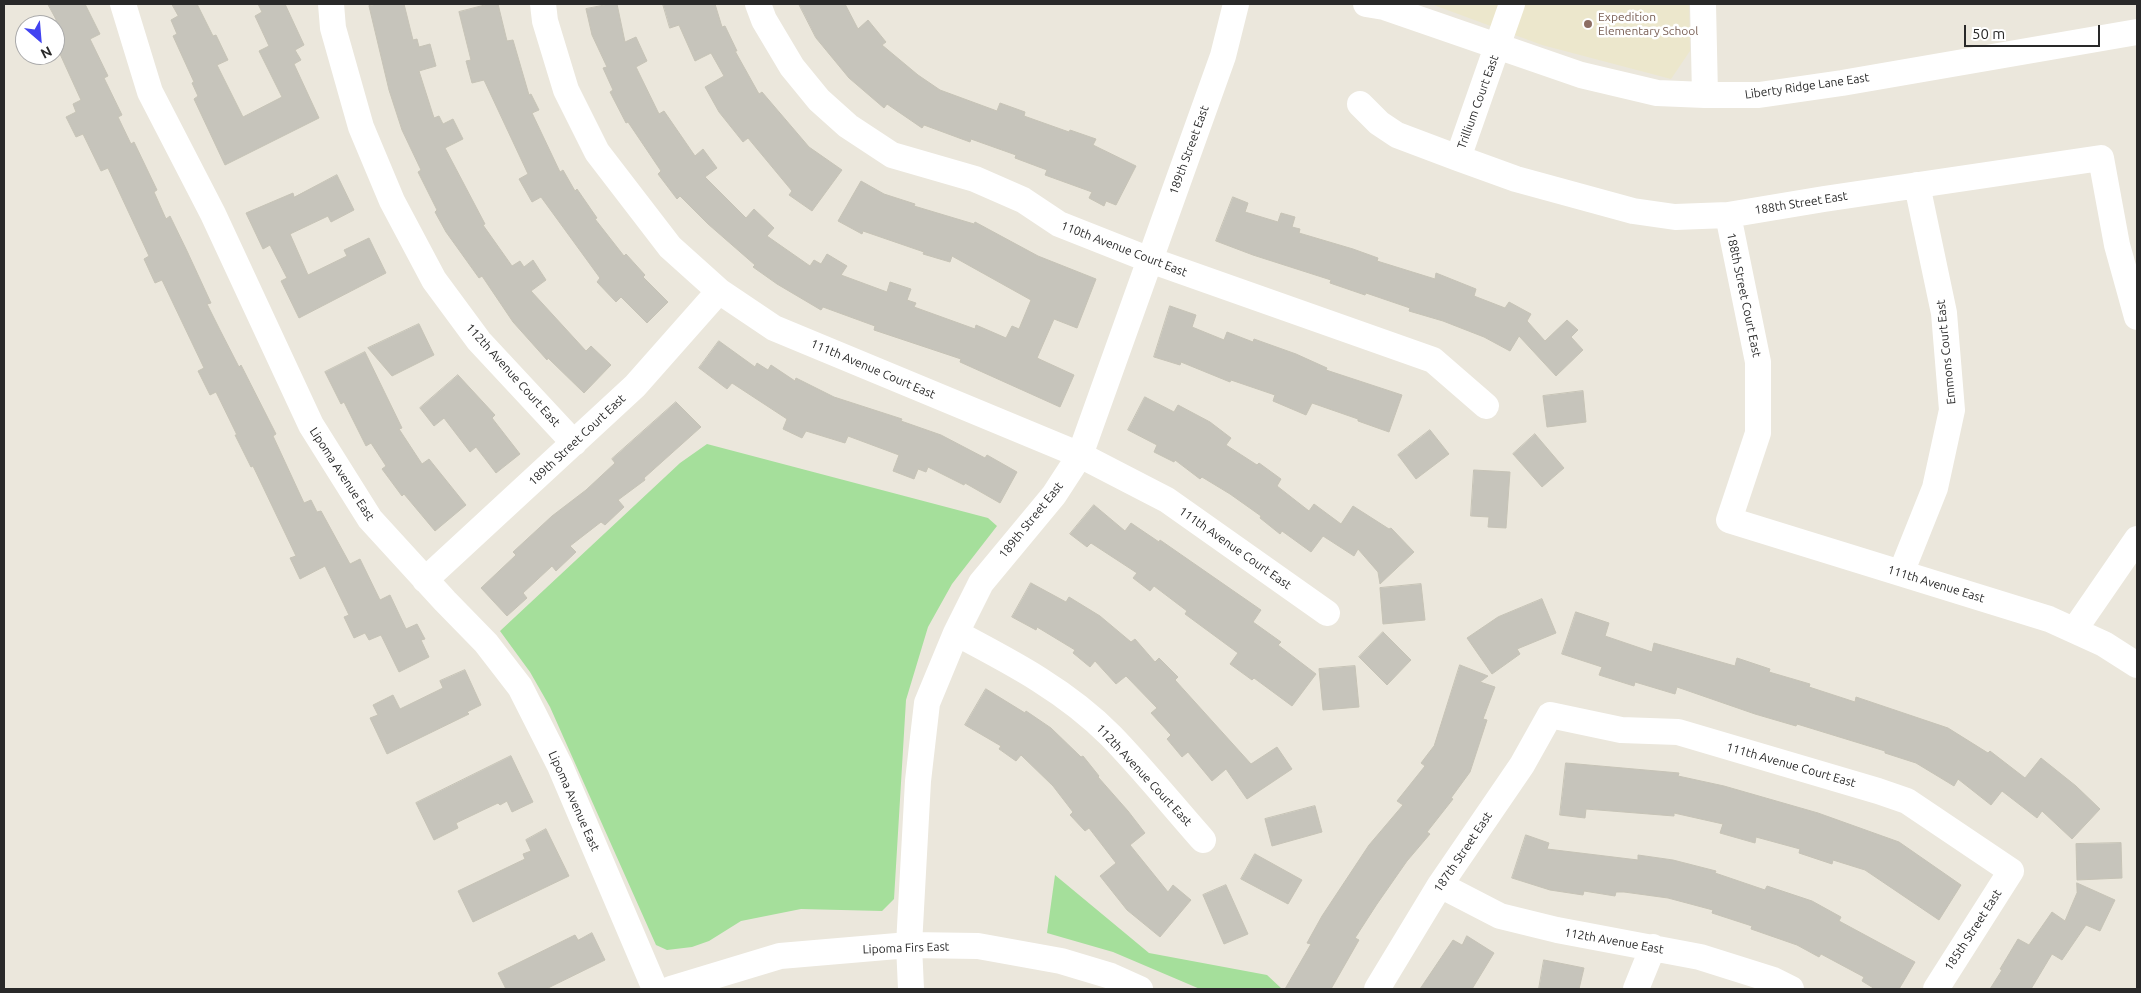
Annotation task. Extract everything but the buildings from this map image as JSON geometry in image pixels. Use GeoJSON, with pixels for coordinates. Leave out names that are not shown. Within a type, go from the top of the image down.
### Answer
{"type":"FeatureCollection","features":[{"type":"Feature","properties":{"kind":"street","name":"Lipoma Avenue East"},"geometry":{"type":"LineString","coordinates":[[123,4],[150,92],[213,214],[311,425],[370,519],[425,580],[486,642],[520,687],[560,766],[655,989]]}},
{"type":"Feature","properties":{"kind":"street","name":"112th Avenue Court East"},"geometry":{"type":"LineString","coordinates":[[331,4],[333,28],[361,127],[392,201],[434,280],[479,341],[574,443]]}},
{"type":"Feature","properties":{"kind":"street","name":"111th Avenue Court East"},"geometry":{"type":"LineString","coordinates":[[543,4],[566,90],[597,152],[670,247],[719,291],[774,328],[1080,455],[1167,500],[1327,613]]}},
{"type":"Feature","properties":{"kind":"street","name":"110th Avenue Court East"},"geometry":{"type":"LineString","coordinates":[[758,4],[764,20],[792,67],[819,100],[848,126],[892,155],[975,179],[1023,200],[1059,224],[1150,260],[1433,360],[1486,406]]}},
{"type":"Feature","properties":{"kind":"street","name":"189th Street East"},"geometry":{"type":"LineString","coordinates":[[911,989],[909,945],[918,780],[927,704],[956,633],[981,583],[1054,495],[1080,455],[1223,56],[1236,4]]}},
{"type":"Feature","properties":{"kind":"street","name":"Liberty Ridge Lane East"},"geometry":{"type":"LineString","coordinates":[[1366,4],[1384,7],[1590,77],[1657,93],[1705,95],[1759,95],[2137,32]]}},
{"type":"Feature","properties":{"kind":"street","name":"Trillium Court East"},"geometry":{"type":"LineString","coordinates":[[1458,158],[1499,46],[1512,4]]}},
{"type":"Feature","properties":{"kind":"street"},"geometry":{"type":"LineString","coordinates":[[1703,4],[1705,95]]}},
{"type":"Feature","properties":{"kind":"street","name":"188th Street East"},"geometry":{"type":"LineString","coordinates":[[1360,104],[1379,123],[1397,135],[1516,179],[1633,211],[1675,217],[1728,215],[2101,158],[2117,245],[2137,317]]}},
{"type":"Feature","properties":{"kind":"street","name":"Emmons Court East"},"geometry":{"type":"LineString","coordinates":[[1901,573],[1935,488],[1952,410],[1944,313],[1917,185]]}},
{"type":"Feature","properties":{"kind":"street","name":"188th Street Court East"},"geometry":{"type":"LineString","coordinates":[[1728,215],[1758,362],[1758,433],[1729,520]]}},
{"type":"Feature","properties":{"kind":"street","name":"189th Street Court East"},"geometry":{"type":"LineString","coordinates":[[425,580],[635,386],[719,291]]}},
{"type":"Feature","properties":{"kind":"street","name":"111th Avenue East"},"geometry":{"type":"LineString","coordinates":[[1729,520],[2049,619],[2075,629],[2137,664]]}},
{"type":"Feature","properties":{"kind":"street"},"geometry":{"type":"LineString","coordinates":[[2075,629],[2137,539]]}},
{"type":"Feature","properties":{"kind":"street","name":"112th Avenue Court East"},"geometry":{"type":"LineString","coordinates":[[956,633],[1018,665],[1067,698],[1111,736],[1203,840]]}},
{"type":"Feature","properties":{"kind":"street","name":"111th Avenue Court East"},"geometry":{"type":"LineString","coordinates":[[1550,715],[1621,730],[1678,732],[1878,791],[1907,801],[2011,871]]}},
{"type":"Feature","properties":{"kind":"street","name":"187th Street East"},"geometry":{"type":"LineString","coordinates":[[1377,989],[1440,885],[1522,765],[1550,715]]}},
{"type":"Feature","properties":{"kind":"street","name":"185th Street East"},"geometry":{"type":"LineString","coordinates":[[1936,989],[2011,871]]}},
{"type":"Feature","properties":{"kind":"street","name":"112th Avenue East"},"geometry":{"type":"LineString","coordinates":[[1440,885],[1500,916],[1557,930],[1700,957],[1774,980],[1791,989]]}},
{"type":"Feature","properties":{"kind":"street","name":"Lipoma Firs East"},"geometry":{"type":"LineString","coordinates":[[671,989],[780,956],[909,945],[978,946],[1061,961],[1111,976],[1140,989]]}},
{"type":"Feature","properties":{"kind":"street"},"geometry":{"type":"LineString","coordinates":[[1636,989],[1653,947]]}},
{"type":"Feature","properties":{"kind":"shaded area","name":"Expedition Elementary School"},"geometry":{"type":"Polygon","coordinates":[[[1431,4],[1689,4],[1690,51],[1671,79],[1542,45],[1431,4]]]}},
{"type":"Feature","properties":{"kind":"green space"},"geometry":{"type":"Polygon","coordinates":[[[707,444],[988,518],[997,526],[952,584],[928,627],[906,700],[894,899],[882,911],[801,909],[741,921],[709,941],[692,947],[667,950],[656,945],[550,707],[530,672],[500,631],[680,463],[707,444]]]}},
{"type":"Feature","properties":{"kind":"green space"},"geometry":{"type":"Polygon","coordinates":[[[1055,875],[1149,953],[1267,975],[1282,989],[1200,989],[1113,952],[1047,933],[1055,875]]]}},
{"type":"Feature","properties":{"kind":"place","name":"Expedition Elementary School"},"geometry":{"type":"Point","coordinates":[1588,24]}}]}
